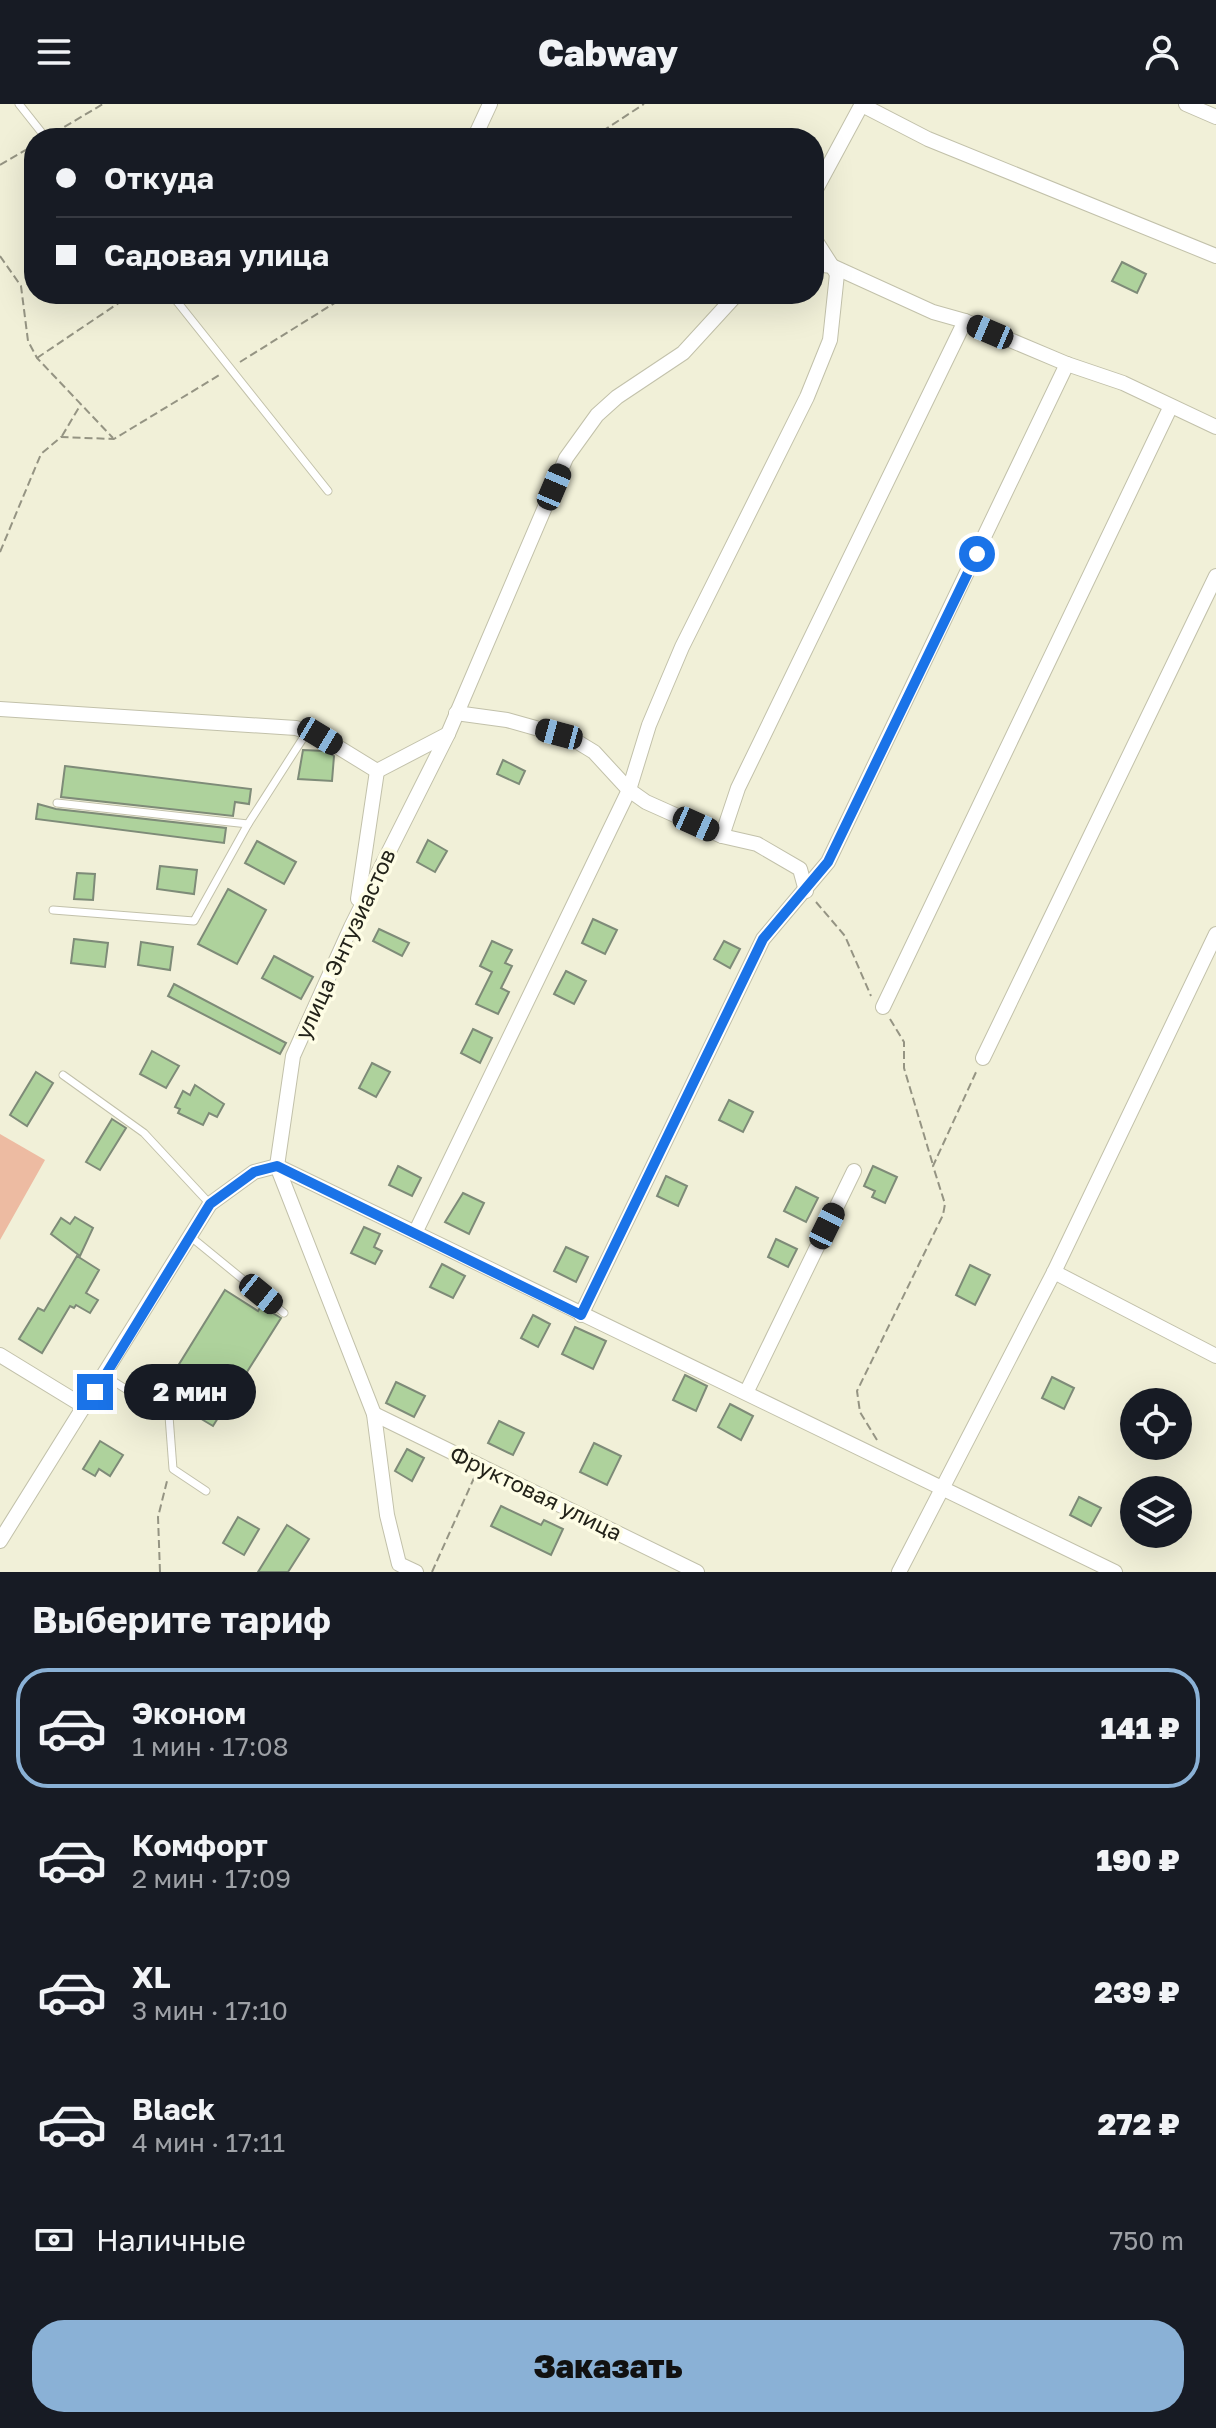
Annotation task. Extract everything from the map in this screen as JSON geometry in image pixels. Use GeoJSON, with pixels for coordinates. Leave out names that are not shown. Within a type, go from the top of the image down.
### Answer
{"type":"FeatureCollection","features":[{"type":"Feature","properties":{"kind":"street"},"geometry":{"type":"LineString","coordinates":[[479,128],[490,104]]}},
{"type":"Feature","properties":{"kind":"street"},"geometry":{"type":"LineString","coordinates":[[1186,104],[1216,117]]}},
{"type":"Feature","properties":{"kind":"street"},"geometry":{"type":"LineString","coordinates":[[824,175],[862,105],[928,139],[1216,256]]}},
{"type":"Feature","properties":{"kind":"street"},"geometry":{"type":"LineString","coordinates":[[416,1231],[629,790],[649,725],[682,647],[807,397],[830,340],[837,274],[824,254]]}},
{"type":"Feature","properties":{"kind":"street"},"geometry":{"type":"LineString","coordinates":[[824,265],[933,312],[965,321],[1067,364],[1123,383],[1170,408],[1216,427]]}},
{"type":"Feature","properties":{"kind":"street","name":"улица Энтузиастов"},"geometry":{"type":"LineString","coordinates":[[277,1166],[293,1056],[351,927],[448,734],[566,458],[582,434],[617,397],[683,353],[730,304]]}},
{"type":"Feature","properties":{"kind":"street"},"geometry":{"type":"LineString","coordinates":[[722,836],[738,788],[965,321]]}},
{"type":"Feature","properties":{"kind":"street"},"geometry":{"type":"LineString","coordinates":[[581,1315],[763,939],[828,862],[1067,364]]}},
{"type":"Feature","properties":{"kind":"street"},"geometry":{"type":"LineString","coordinates":[[883,1007],[1170,408]]}},
{"type":"Feature","properties":{"kind":"street"},"geometry":{"type":"LineString","coordinates":[[983,1058],[1216,576]]}},
{"type":"Feature","properties":{"kind":"street"},"geometry":{"type":"LineString","coordinates":[[0,709],[161,718],[308,731],[377,771]]}},
{"type":"Feature","properties":{"kind":"street"},"geometry":{"type":"LineString","coordinates":[[456,713],[507,720],[571,738],[594,752],[629,790],[646,802],[722,836],[757,844],[800,869],[806,891]]}},
{"type":"Feature","properties":{"kind":"street"},"geometry":{"type":"LineString","coordinates":[[377,771],[448,734]]}},
{"type":"Feature","properties":{"kind":"street"},"geometry":{"type":"LineString","coordinates":[[351,927],[362,884],[377,771]]}},
{"type":"Feature","properties":{"kind":"street"},"geometry":{"type":"LineString","coordinates":[[899,1572],[1054,1272],[1216,934]]}},
{"type":"Feature","properties":{"kind":"street"},"geometry":{"type":"LineString","coordinates":[[277,1166],[374,1414],[387,1515],[399,1564],[416,1572]]}},
{"type":"Feature","properties":{"kind":"street"},"geometry":{"type":"LineString","coordinates":[[0,1541],[210,1204],[254,1172],[277,1166],[416,1231],[581,1315],[747,1391],[1115,1572]]}},
{"type":"Feature","properties":{"kind":"street"},"geometry":{"type":"LineString","coordinates":[[747,1391],[854,1171]]}},
{"type":"Feature","properties":{"kind":"street"},"geometry":{"type":"LineString","coordinates":[[1054,1272],[1216,1356]]}},
{"type":"Feature","properties":{"kind":"street"},"geometry":{"type":"LineString","coordinates":[[0,1355],[85,1407]]}},
{"type":"Feature","properties":{"kind":"street","name":"Фруктовая улица"},"geometry":{"type":"LineString","coordinates":[[374,1414],[697,1572]]}},
{"type":"Feature","properties":{"kind":"lane"},"geometry":{"type":"LineString","coordinates":[[19,104],[38,128]]}},
{"type":"Feature","properties":{"kind":"lane"},"geometry":{"type":"LineString","coordinates":[[179,304],[328,491]]}},
{"type":"Feature","properties":{"kind":"lane"},"geometry":{"type":"LineString","coordinates":[[53,910],[194,921],[248,824],[308,731]]}},
{"type":"Feature","properties":{"kind":"lane"},"geometry":{"type":"LineString","coordinates":[[57,803],[248,824]]}},
{"type":"Feature","properties":{"kind":"lane"},"geometry":{"type":"LineString","coordinates":[[63,1075],[144,1133],[210,1204]]}},
{"type":"Feature","properties":{"kind":"lane"},"geometry":{"type":"LineString","coordinates":[[191,1237],[284,1313]]}},
{"type":"Feature","properties":{"kind":"lane"},"geometry":{"type":"LineString","coordinates":[[105,1376],[169,1416],[173,1469],[206,1491]]}},
{"type":"Feature","properties":{"kind":"path"},"geometry":{"type":"LineString","coordinates":[[63,128],[103,104]]}},
{"type":"Feature","properties":{"kind":"path"},"geometry":{"type":"LineString","coordinates":[[607,128],[644,104]]}},
{"type":"Feature","properties":{"kind":"path"},"geometry":{"type":"LineString","coordinates":[[0,165],[24,151]]}},
{"type":"Feature","properties":{"kind":"path"},"geometry":{"type":"LineString","coordinates":[[0,256],[21,286],[28,341],[37,358],[114,439]]}},
{"type":"Feature","properties":{"kind":"path"},"geometry":{"type":"LineString","coordinates":[[37,358],[117,304]]}},
{"type":"Feature","properties":{"kind":"path"},"geometry":{"type":"LineString","coordinates":[[61,437],[114,439],[333,304]]}},
{"type":"Feature","properties":{"kind":"path"},"geometry":{"type":"LineString","coordinates":[[0,552],[41,454],[61,437],[81,404]]}},
{"type":"Feature","properties":{"kind":"path"},"geometry":{"type":"LineString","coordinates":[[806,891],[845,936],[870,994],[883,1007],[904,1042],[904,1068],[945,1204],[943,1215],[857,1391],[860,1412],[890,1461]]}},
{"type":"Feature","properties":{"kind":"path"},"geometry":{"type":"LineString","coordinates":[[933,1166],[983,1058]]}},
{"type":"Feature","properties":{"kind":"path"},"geometry":{"type":"LineString","coordinates":[[432,1572],[480,1466]]}},
{"type":"Feature","properties":{"kind":"path"},"geometry":{"type":"LineString","coordinates":[[160,1572],[158,1517],[161,1493],[173,1469]]}},
{"type":"Feature","properties":{"kind":"shaded area"},"geometry":{"type":"Polygon","coordinates":[[[0,1134],[45,1160],[0,1240],[0,1134]]]}},
{"type":"Feature","properties":{"kind":"building"},"geometry":{"type":"Polygon","coordinates":[[[1122,262],[1146,274],[1137,293],[1112,281],[1122,262]]]}},
{"type":"Feature","properties":{"kind":"building"},"geometry":{"type":"Polygon","coordinates":[[[303,750],[325,751],[334,756],[332,781],[298,779],[303,750]]]}},
{"type":"Feature","properties":{"kind":"building"},"geometry":{"type":"Polygon","coordinates":[[[503,760],[525,771],[519,784],[497,774],[503,760]]]}},
{"type":"Feature","properties":{"kind":"building"},"geometry":{"type":"Polygon","coordinates":[[[65,766],[251,789],[249,804],[235,802],[233,816],[61,797],[65,766]]]}},
{"type":"Feature","properties":{"kind":"building"},"geometry":{"type":"Polygon","coordinates":[[[38,804],[56,809],[226,828],[224,843],[36,819],[38,804]]]}},
{"type":"Feature","properties":{"kind":"building"},"geometry":{"type":"Polygon","coordinates":[[[428,840],[447,851],[435,872],[417,862],[428,840]]]}},
{"type":"Feature","properties":{"kind":"building"},"geometry":{"type":"Polygon","coordinates":[[[257,841],[296,862],[284,884],[245,863],[257,841]]]}},
{"type":"Feature","properties":{"kind":"building"},"geometry":{"type":"Polygon","coordinates":[[[160,866],[197,870],[194,894],[157,889],[160,866]]]}},
{"type":"Feature","properties":{"kind":"building"},"geometry":{"type":"Polygon","coordinates":[[[77,873],[95,874],[93,900],[74,899],[77,873]]]}},
{"type":"Feature","properties":{"kind":"building"},"geometry":{"type":"Polygon","coordinates":[[[228,889],[266,910],[237,964],[198,944],[228,889]]]}},
{"type":"Feature","properties":{"kind":"building"},"geometry":{"type":"Polygon","coordinates":[[[593,919],[617,930],[605,954],[582,943],[593,919]]]}},
{"type":"Feature","properties":{"kind":"building"},"geometry":{"type":"Polygon","coordinates":[[[379,929],[409,943],[402,956],[373,941],[379,929]]]}},
{"type":"Feature","properties":{"kind":"building"},"geometry":{"type":"Polygon","coordinates":[[[74,939],[108,943],[105,967],[71,963],[74,939]]]}},
{"type":"Feature","properties":{"kind":"building"},"geometry":{"type":"Polygon","coordinates":[[[492,941],[512,950],[505,963],[512,966],[501,988],[509,992],[498,1014],[476,1004],[492,972],[480,966],[492,941]]]}},
{"type":"Feature","properties":{"kind":"building"},"geometry":{"type":"Polygon","coordinates":[[[724,941],[740,949],[730,968],[714,959],[724,941]]]}},
{"type":"Feature","properties":{"kind":"building"},"geometry":{"type":"Polygon","coordinates":[[[141,942],[173,947],[170,970],[138,965],[141,942]]]}},
{"type":"Feature","properties":{"kind":"building"},"geometry":{"type":"Polygon","coordinates":[[[274,956],[313,977],[301,999],[262,978],[274,956]]]}},
{"type":"Feature","properties":{"kind":"building"},"geometry":{"type":"Polygon","coordinates":[[[566,971],[586,981],[574,1004],[554,994],[566,971]]]}},
{"type":"Feature","properties":{"kind":"building"},"geometry":{"type":"Polygon","coordinates":[[[174,984],[286,1043],[280,1054],[168,996],[174,984]]]}},
{"type":"Feature","properties":{"kind":"building"},"geometry":{"type":"Polygon","coordinates":[[[473,1029],[492,1038],[480,1063],[461,1053],[473,1029]]]}},
{"type":"Feature","properties":{"kind":"building"},"geometry":{"type":"Polygon","coordinates":[[[152,1051],[179,1066],[166,1088],[140,1074],[152,1051]]]}},
{"type":"Feature","properties":{"kind":"building"},"geometry":{"type":"Polygon","coordinates":[[[372,1063],[390,1072],[376,1097],[359,1088],[372,1063]]]}},
{"type":"Feature","properties":{"kind":"building"},"geometry":{"type":"Polygon","coordinates":[[[36,1072],[53,1083],[27,1126],[10,1115],[36,1072]]]}},
{"type":"Feature","properties":{"kind":"building"},"geometry":{"type":"Polygon","coordinates":[[[195,1085],[224,1104],[217,1117],[209,1113],[203,1125],[178,1113],[180,1109],[175,1107],[183,1091],[190,1095],[195,1085]]]}},
{"type":"Feature","properties":{"kind":"building"},"geometry":{"type":"Polygon","coordinates":[[[729,1100],[753,1112],[743,1132],[719,1120],[729,1100]]]}},
{"type":"Feature","properties":{"kind":"building"},"geometry":{"type":"Polygon","coordinates":[[[112,1119],[126,1128],[100,1170],[86,1162],[112,1119]]]}},
{"type":"Feature","properties":{"kind":"building"},"geometry":{"type":"Polygon","coordinates":[[[398,1166],[421,1178],[412,1196],[389,1185],[398,1166]]]}},
{"type":"Feature","properties":{"kind":"building"},"geometry":{"type":"Polygon","coordinates":[[[873,1166],[897,1177],[885,1203],[872,1197],[875,1191],[864,1186],[873,1166]]]}},
{"type":"Feature","properties":{"kind":"building"},"geometry":{"type":"Polygon","coordinates":[[[666,1176],[687,1186],[678,1206],[657,1196],[666,1176]]]}},
{"type":"Feature","properties":{"kind":"building"},"geometry":{"type":"Polygon","coordinates":[[[796,1187],[818,1198],[806,1222],[784,1211],[796,1187]]]}},
{"type":"Feature","properties":{"kind":"building"},"geometry":{"type":"Polygon","coordinates":[[[463,1193],[484,1203],[469,1234],[445,1222],[463,1193]]]}},
{"type":"Feature","properties":{"kind":"building"},"geometry":{"type":"Polygon","coordinates":[[[75,1217],[93,1228],[80,1256],[51,1234],[61,1218],[70,1224],[75,1217]]]}},
{"type":"Feature","properties":{"kind":"building"},"geometry":{"type":"Polygon","coordinates":[[[364,1227],[380,1234],[374,1247],[382,1251],[375,1264],[351,1253],[364,1227]]]}},
{"type":"Feature","properties":{"kind":"building"},"geometry":{"type":"Polygon","coordinates":[[[776,1239],[797,1249],[788,1267],[768,1257],[776,1239]]]}},
{"type":"Feature","properties":{"kind":"building"},"geometry":{"type":"Polygon","coordinates":[[[566,1247],[588,1257],[576,1282],[554,1271],[566,1247]]]}},
{"type":"Feature","properties":{"kind":"building"},"geometry":{"type":"Polygon","coordinates":[[[77,1256],[99,1270],[86,1293],[98,1300],[90,1313],[76,1305],[74,1308],[70,1306],[42,1353],[19,1339],[38,1308],[44,1311],[77,1256]]]}},
{"type":"Feature","properties":{"kind":"building"},"geometry":{"type":"Polygon","coordinates":[[[442,1264],[465,1276],[453,1298],[430,1287],[442,1264]]]}},
{"type":"Feature","properties":{"kind":"building"},"geometry":{"type":"Polygon","coordinates":[[[970,1265],[990,1275],[975,1305],[956,1295],[970,1265]]]}},
{"type":"Feature","properties":{"kind":"building"},"geometry":{"type":"Polygon","coordinates":[[[225,1290],[258,1311],[261,1306],[281,1318],[213,1426],[193,1414],[205,1394],[173,1374],[225,1290]]]}},
{"type":"Feature","properties":{"kind":"building"},"geometry":{"type":"Polygon","coordinates":[[[533,1315],[550,1324],[538,1347],[521,1338],[533,1315]]]}},
{"type":"Feature","properties":{"kind":"building"},"geometry":{"type":"Polygon","coordinates":[[[575,1327],[606,1341],[593,1369],[562,1354],[575,1327]]]}},
{"type":"Feature","properties":{"kind":"building"},"geometry":{"type":"Polygon","coordinates":[[[685,1375],[707,1386],[696,1411],[673,1400],[685,1375]]]}},
{"type":"Feature","properties":{"kind":"building"},"geometry":{"type":"Polygon","coordinates":[[[1052,1377],[1074,1388],[1064,1409],[1042,1398],[1052,1377]]]}},
{"type":"Feature","properties":{"kind":"building"},"geometry":{"type":"Polygon","coordinates":[[[396,1382],[425,1396],[414,1417],[386,1403],[396,1382]]]}},
{"type":"Feature","properties":{"kind":"building"},"geometry":{"type":"Polygon","coordinates":[[[730,1404],[753,1416],[741,1440],[718,1427],[730,1404]]]}},
{"type":"Feature","properties":{"kind":"building"},"geometry":{"type":"Polygon","coordinates":[[[499,1421],[524,1433],[513,1455],[488,1443],[499,1421]]]}},
{"type":"Feature","properties":{"kind":"building"},"geometry":{"type":"Polygon","coordinates":[[[100,1441],[123,1455],[110,1476],[99,1469],[95,1476],[83,1469],[100,1441]]]}},
{"type":"Feature","properties":{"kind":"building"},"geometry":{"type":"Polygon","coordinates":[[[594,1443],[621,1456],[607,1485],[580,1472],[594,1443]]]}},
{"type":"Feature","properties":{"kind":"building"},"geometry":{"type":"Polygon","coordinates":[[[407,1449],[424,1458],[412,1481],[395,1471],[407,1449]]]}},
{"type":"Feature","properties":{"kind":"building"},"geometry":{"type":"Polygon","coordinates":[[[1079,1497],[1101,1508],[1091,1526],[1070,1515],[1079,1497]]]}},
{"type":"Feature","properties":{"kind":"building"},"geometry":{"type":"Polygon","coordinates":[[[501,1506],[541,1525],[544,1520],[563,1529],[551,1555],[491,1526],[501,1506]]]}},
{"type":"Feature","properties":{"kind":"building"},"geometry":{"type":"Polygon","coordinates":[[[238,1517],[259,1529],[244,1555],[223,1543],[238,1517]]]}},
{"type":"Feature","properties":{"kind":"building"},"geometry":{"type":"Polygon","coordinates":[[[287,1525],[309,1539],[288,1572],[258,1572],[287,1525]]]}},
{"type":"Feature","properties":{"kind":"route"},"geometry":{"type":"LineString","coordinates":[[95,1392],[210,1204],[254,1172],[277,1166],[416,1231],[581,1315],[763,939],[828,862],[977,554]]}}]}
